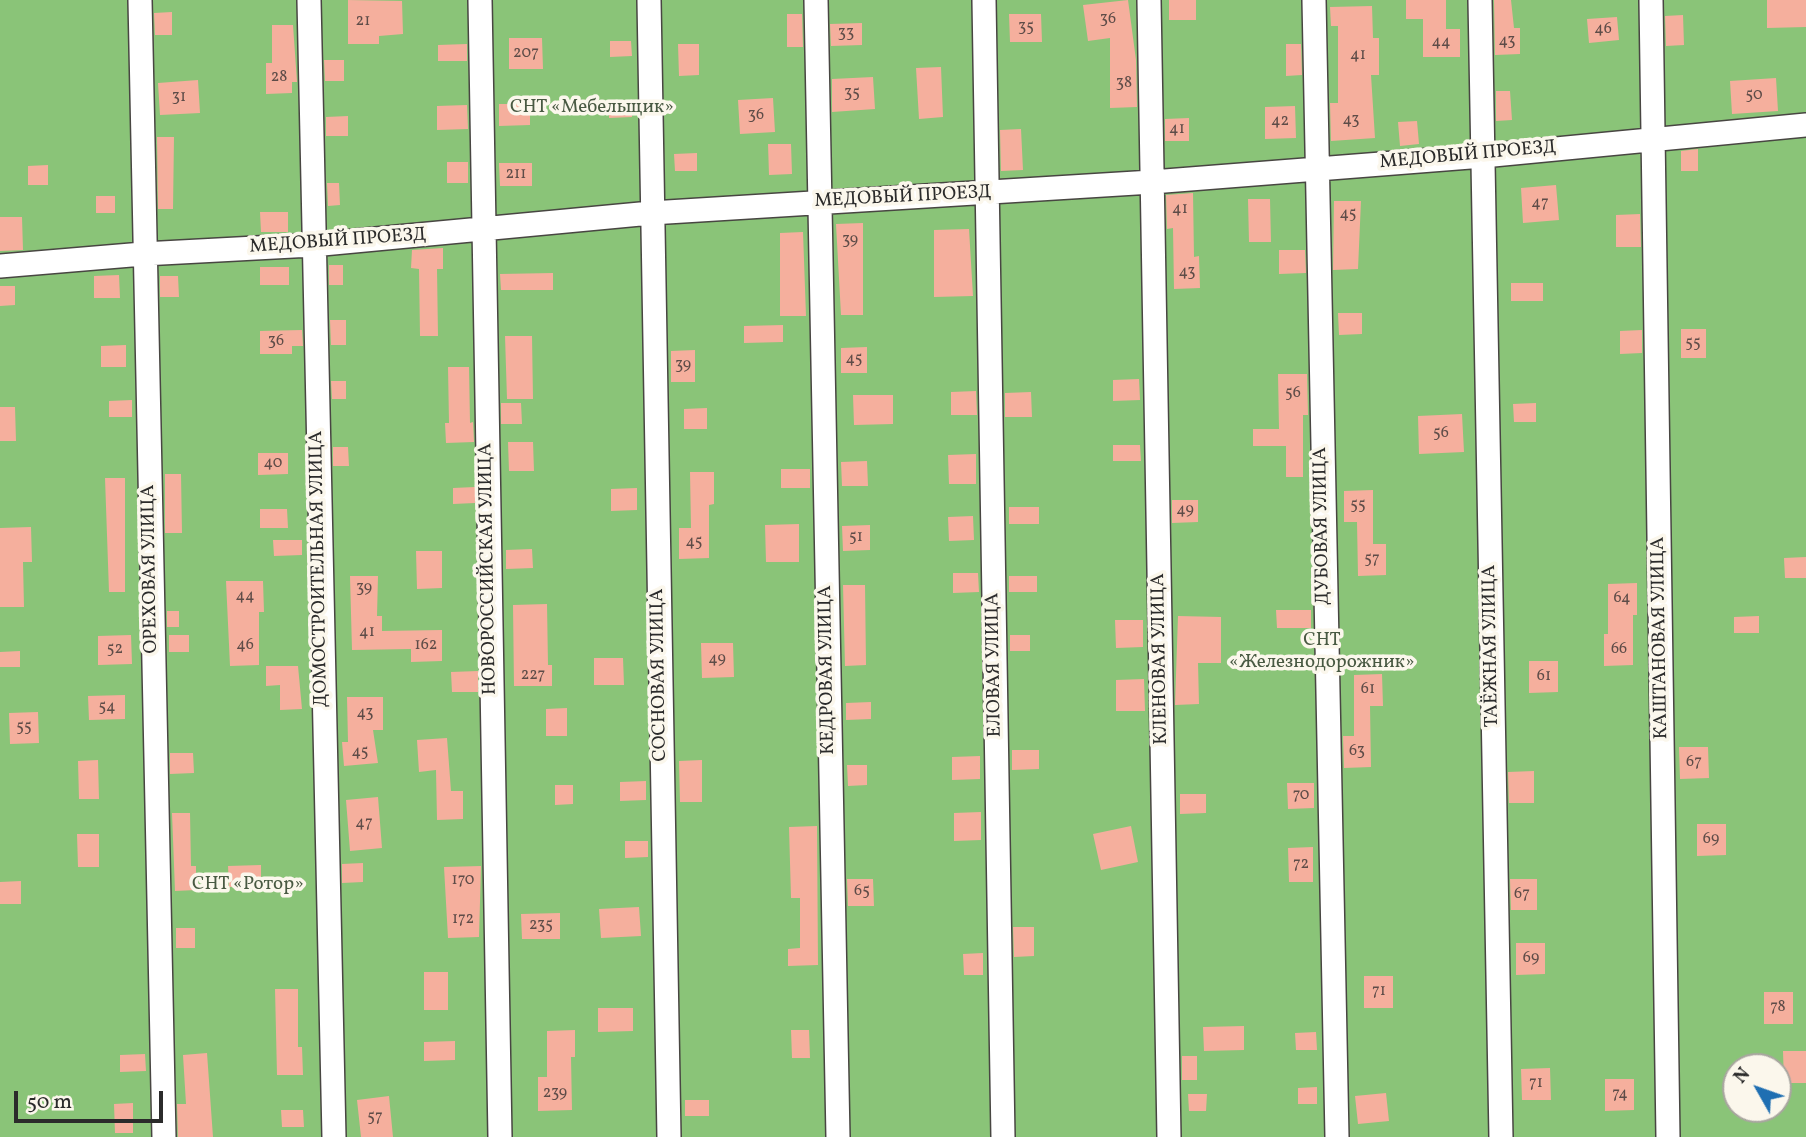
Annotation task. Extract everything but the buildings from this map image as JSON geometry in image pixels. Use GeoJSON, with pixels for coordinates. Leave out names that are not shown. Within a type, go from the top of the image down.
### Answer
{"type":"FeatureCollection","features":[{"type":"Feature","properties":{"kind":"street","name":"ОРЕХОВАЯ УЛИЦА"},"geometry":{"type":"LineString","coordinates":[[140,0],[143,254],[164,1137]]}},
{"type":"Feature","properties":{"kind":"street","name":"ДОМОСТРОИТЕЛЬНАЯ УЛИЦА"},"geometry":{"type":"LineString","coordinates":[[309,0],[312,245],[334,1137]]}},
{"type":"Feature","properties":{"kind":"street","name":"НОВОРОССИЙСКАЯ УЛИЦА"},"geometry":{"type":"LineString","coordinates":[[480,0],[500,1137]]}},
{"type":"Feature","properties":{"kind":"street","name":"СОСНОВАЯ УЛИЦА"},"geometry":{"type":"LineString","coordinates":[[649,0],[669,1137]]}},
{"type":"Feature","properties":{"kind":"street","name":"КЕДРОВАЯ УЛИЦА"},"geometry":{"type":"LineString","coordinates":[[816,0],[838,1137]]}},
{"type":"Feature","properties":{"kind":"street","name":"ЕЛОВАЯ УЛИЦА"},"geometry":{"type":"LineString","coordinates":[[984,0],[1003,1137]]}},
{"type":"Feature","properties":{"kind":"street","name":"КЛЕНОВАЯ УЛИЦА"},"geometry":{"type":"LineString","coordinates":[[1149,0],[1169,1137]]}},
{"type":"Feature","properties":{"kind":"street","name":"ДУБОВАЯ УЛИЦА"},"geometry":{"type":"LineString","coordinates":[[1314,0],[1315,167],[1337,1137]]}},
{"type":"Feature","properties":{"kind":"street","name":"ТАЁЖНАЯ УЛИЦА"},"geometry":{"type":"LineString","coordinates":[[1480,0],[1501,1137]]}},
{"type":"Feature","properties":{"kind":"street","name":"КАШТАНОВАЯ УЛИЦА"},"geometry":{"type":"LineString","coordinates":[[1651,0],[1668,1137]]}},
{"type":"Feature","properties":{"kind":"street","name":"МЕДОВЫЙ ПРОЕЗД"},"geometry":{"type":"LineString","coordinates":[[0,266],[143,254],[312,245],[651,213],[1153,182],[1315,167],[1483,156],[1806,125]]}},
{"type":"Feature","properties":{"kind":"green space","name":"СНТ «Железнодорожник»"},"geometry":{"type":"Polygon","coordinates":[[[0,0],[1806,0],[1806,1137],[0,1137],[0,0]]]}},
{"type":"Feature","properties":{"kind":"park label","name":"СНТ «Мебельщик»"},"geometry":{"type":"Point","coordinates":[592,109]}},
{"type":"Feature","properties":{"kind":"park label","name":"СНТ «Ротор»"},"geometry":{"type":"Point","coordinates":[248,886]}}]}
